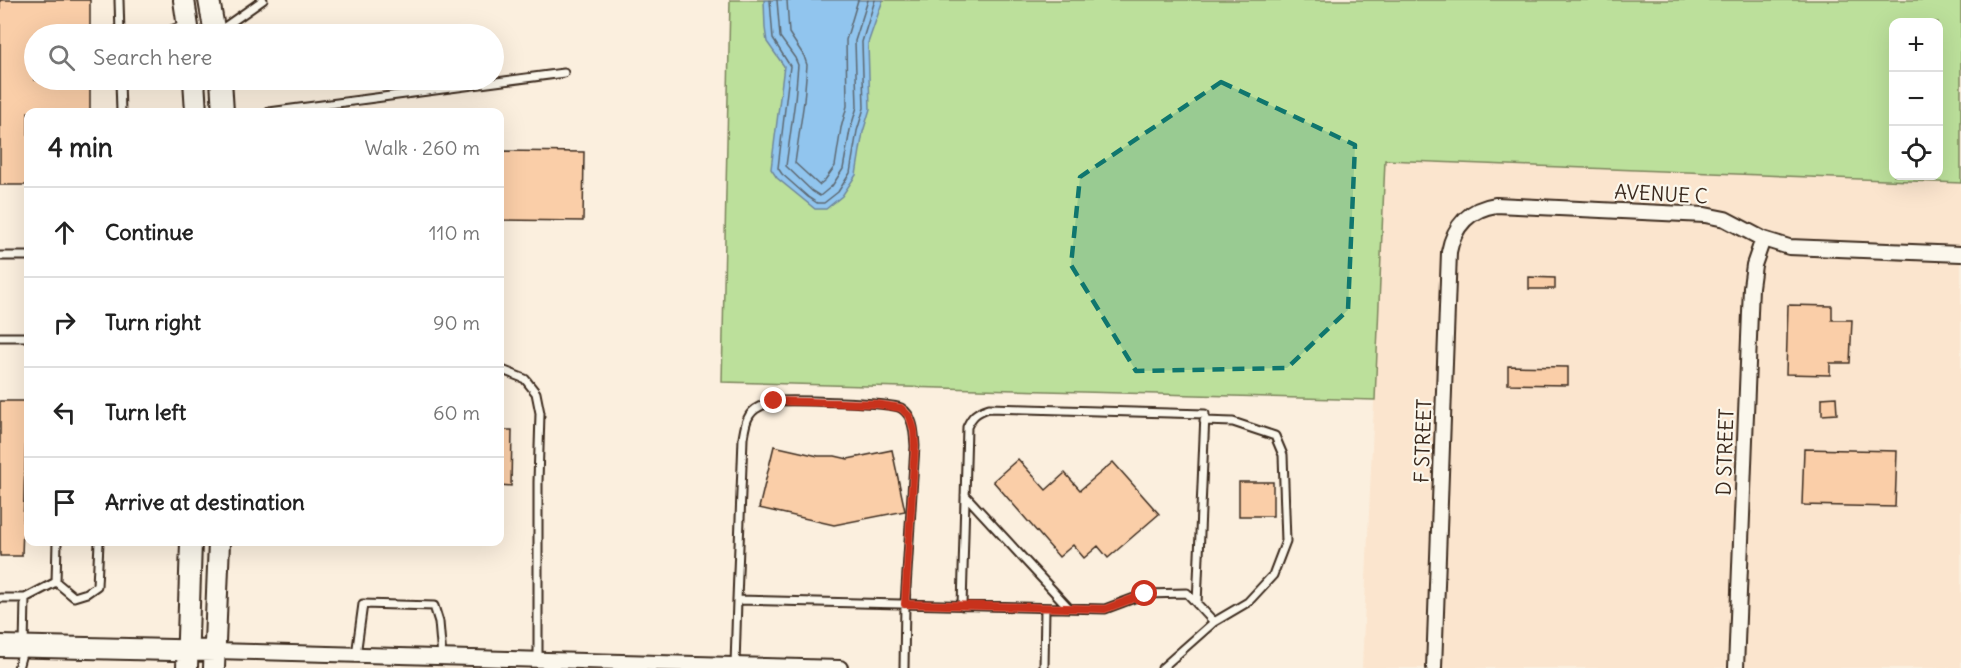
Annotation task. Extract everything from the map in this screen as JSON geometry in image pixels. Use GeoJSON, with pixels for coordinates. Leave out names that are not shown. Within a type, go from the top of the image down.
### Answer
{"type":"FeatureCollection","features":[{"type":"Feature","properties":{"kind":"street"},"geometry":{"type":"LineString","coordinates":[[184,0],[188,24]]}},
{"type":"Feature","properties":{"kind":"street"},"geometry":{"type":"LineString","coordinates":[[209,0],[213,24]]}},
{"type":"Feature","properties":{"kind":"street"},"geometry":{"type":"LineString","coordinates":[[195,90],[196,108]]}},
{"type":"Feature","properties":{"kind":"street"},"geometry":{"type":"LineString","coordinates":[[222,90],[223,108]]}},
{"type":"Feature","properties":{"kind":"street","name":"AVENUE C"},"geometry":{"type":"LineString","coordinates":[[1464,219],[1478,210],[1496,205],[1705,215],[1725,219],[1763,239],[1789,247],[1961,254]]}},
{"type":"Feature","properties":{"kind":"street","name":"F STREET"},"geometry":{"type":"LineString","coordinates":[[1434,668],[1449,252],[1454,235],[1464,219]]}},
{"type":"Feature","properties":{"kind":"street","name":"D STREET"},"geometry":{"type":"LineString","coordinates":[[1736,668],[1751,287],[1754,265],[1763,239]]}},
{"type":"Feature","properties":{"kind":"street"},"geometry":{"type":"LineString","coordinates":[[187,659],[191,546]]}},
{"type":"Feature","properties":{"kind":"street"},"geometry":{"type":"LineString","coordinates":[[215,659],[219,546]]}},
{"type":"Feature","properties":{"kind":"street"},"geometry":{"type":"LineString","coordinates":[[0,646],[187,659],[356,655],[441,657],[487,663],[538,659],[692,666],[840,668]]}},
{"type":"Feature","properties":{"kind":"lane"},"geometry":{"type":"LineString","coordinates":[[119,0],[120,24]]}},
{"type":"Feature","properties":{"kind":"lane"},"geometry":{"type":"LineString","coordinates":[[224,24],[263,0]]}},
{"type":"Feature","properties":{"kind":"lane"},"geometry":{"type":"LineString","coordinates":[[504,81],[564,73]]}},
{"type":"Feature","properties":{"kind":"lane"},"geometry":{"type":"LineString","coordinates":[[120,90],[121,108]]}},
{"type":"Feature","properties":{"kind":"lane"},"geometry":{"type":"LineString","coordinates":[[310,108],[441,90]]}},
{"type":"Feature","properties":{"kind":"lane"},"geometry":{"type":"LineString","coordinates":[[0,256],[24,256]]}},
{"type":"Feature","properties":{"kind":"lane"},"geometry":{"type":"LineString","coordinates":[[0,337],[24,337]]}},
{"type":"Feature","properties":{"kind":"lane"},"geometry":{"type":"LineString","coordinates":[[504,371],[525,379],[536,393],[540,413],[538,659]]}},
{"type":"Feature","properties":{"kind":"lane"},"geometry":{"type":"LineString","coordinates":[[735,665],[743,438],[747,419],[756,408],[774,401],[876,404],[901,408],[910,417],[915,446],[905,604],[904,668]]}},
{"type":"Feature","properties":{"kind":"lane"},"geometry":{"type":"LineString","coordinates":[[962,606],[967,428],[972,416],[989,408],[1204,414],[1197,604]]}},
{"type":"Feature","properties":{"kind":"lane"},"geometry":{"type":"LineString","coordinates":[[1162,668],[1214,622],[1248,602],[1273,575],[1286,541],[1283,455],[1275,436],[1233,422],[1204,421]]}},
{"type":"Feature","properties":{"kind":"lane"},"geometry":{"type":"LineString","coordinates":[[965,495],[1069,608]]}},
{"type":"Feature","properties":{"kind":"lane"},"geometry":{"type":"LineString","coordinates":[[56,582],[57,546]]}},
{"type":"Feature","properties":{"kind":"lane"},"geometry":{"type":"LineString","coordinates":[[56,582],[74,597],[87,593],[97,586],[99,546]]}},
{"type":"Feature","properties":{"kind":"lane"},"geometry":{"type":"LineString","coordinates":[[0,597],[25,598],[56,582]]}},
{"type":"Feature","properties":{"kind":"lane"},"geometry":{"type":"LineString","coordinates":[[736,600],[1105,609],[1145,594],[1187,593],[1214,622]]}},
{"type":"Feature","properties":{"kind":"lane"},"geometry":{"type":"LineString","coordinates":[[18,668],[24,646],[25,598]]}},
{"type":"Feature","properties":{"kind":"lane"},"geometry":{"type":"LineString","coordinates":[[356,655],[363,604],[434,606],[439,622],[441,657]]}},
{"type":"Feature","properties":{"kind":"lane"},"geometry":{"type":"LineString","coordinates":[[1044,668],[1045,608]]}},
{"type":"Feature","properties":{"kind":"highlighted area"},"geometry":{"type":"Polygon","coordinates":[[[1221,82],[1355,145],[1348,310],[1287,368],[1136,371],[1071,265],[1080,177],[1221,82]]]}},
{"type":"Feature","properties":{"kind":"shaded area"},"geometry":{"type":"Polygon","coordinates":[[[1385,159],[1961,183],[1961,668],[1362,668],[1385,159]]]}},
{"type":"Feature","properties":{"kind":"green space"},"geometry":{"type":"Polygon","coordinates":[[[730,0],[1961,0],[1961,183],[1385,160],[1375,400],[722,382],[730,0]]]}},
{"type":"Feature","properties":{"kind":"water"},"geometry":{"type":"Polygon","coordinates":[[[764,0],[883,0],[868,43],[870,109],[863,132],[856,175],[842,196],[826,209],[815,209],[777,178],[771,169],[784,66],[767,42],[764,0]]]}},
{"type":"Feature","properties":{"kind":"building"},"geometry":{"type":"Polygon","coordinates":[[[0,0],[90,0],[90,24],[24,24],[24,90],[90,90],[90,108],[24,108],[24,185],[0,185],[0,0]]]}},
{"type":"Feature","properties":{"kind":"building"},"geometry":{"type":"Polygon","coordinates":[[[504,151],[584,152],[583,221],[504,220],[504,151]]]}},
{"type":"Feature","properties":{"kind":"building"},"geometry":{"type":"Polygon","coordinates":[[[1529,277],[1555,278],[1555,289],[1529,289],[1529,277]]]}},
{"type":"Feature","properties":{"kind":"building"},"geometry":{"type":"Polygon","coordinates":[[[1788,305],[1832,306],[1832,320],[1852,320],[1850,363],[1830,363],[1830,375],[1786,374],[1788,305]]]}},
{"type":"Feature","properties":{"kind":"building"},"geometry":{"type":"Polygon","coordinates":[[[1508,366],[1568,367],[1568,385],[1508,384],[1508,366]]]}},
{"type":"Feature","properties":{"kind":"building"},"geometry":{"type":"Polygon","coordinates":[[[1836,397],[1837,414],[1822,415],[1822,398],[1836,397]]]}},
{"type":"Feature","properties":{"kind":"building"},"geometry":{"type":"Polygon","coordinates":[[[0,401],[24,401],[22,556],[0,556],[0,401]]]}},
{"type":"Feature","properties":{"kind":"building"},"geometry":{"type":"Polygon","coordinates":[[[504,430],[512,430],[511,486],[504,485],[504,430]]]}},
{"type":"Feature","properties":{"kind":"building"},"geometry":{"type":"Polygon","coordinates":[[[774,446],[818,456],[848,459],[892,450],[905,511],[834,525],[759,508],[774,446]]]}},
{"type":"Feature","properties":{"kind":"building"},"geometry":{"type":"Polygon","coordinates":[[[1804,449],[1897,451],[1895,507],[1802,505],[1804,449]]]}},
{"type":"Feature","properties":{"kind":"building"},"geometry":{"type":"Polygon","coordinates":[[[1018,459],[1046,490],[1065,473],[1080,490],[1113,462],[1159,514],[1108,558],[1098,546],[1084,558],[1073,545],[1059,557],[993,481],[1018,459]]]}},
{"type":"Feature","properties":{"kind":"building"},"geometry":{"type":"Polygon","coordinates":[[[1239,482],[1273,482],[1273,516],[1239,516],[1239,482]]]}},
{"type":"Feature","properties":{"kind":"route"},"geometry":{"type":"LineString","coordinates":[[774,401],[876,404],[901,408],[910,417],[915,446],[905,604],[1105,609],[1145,594]]}}]}
